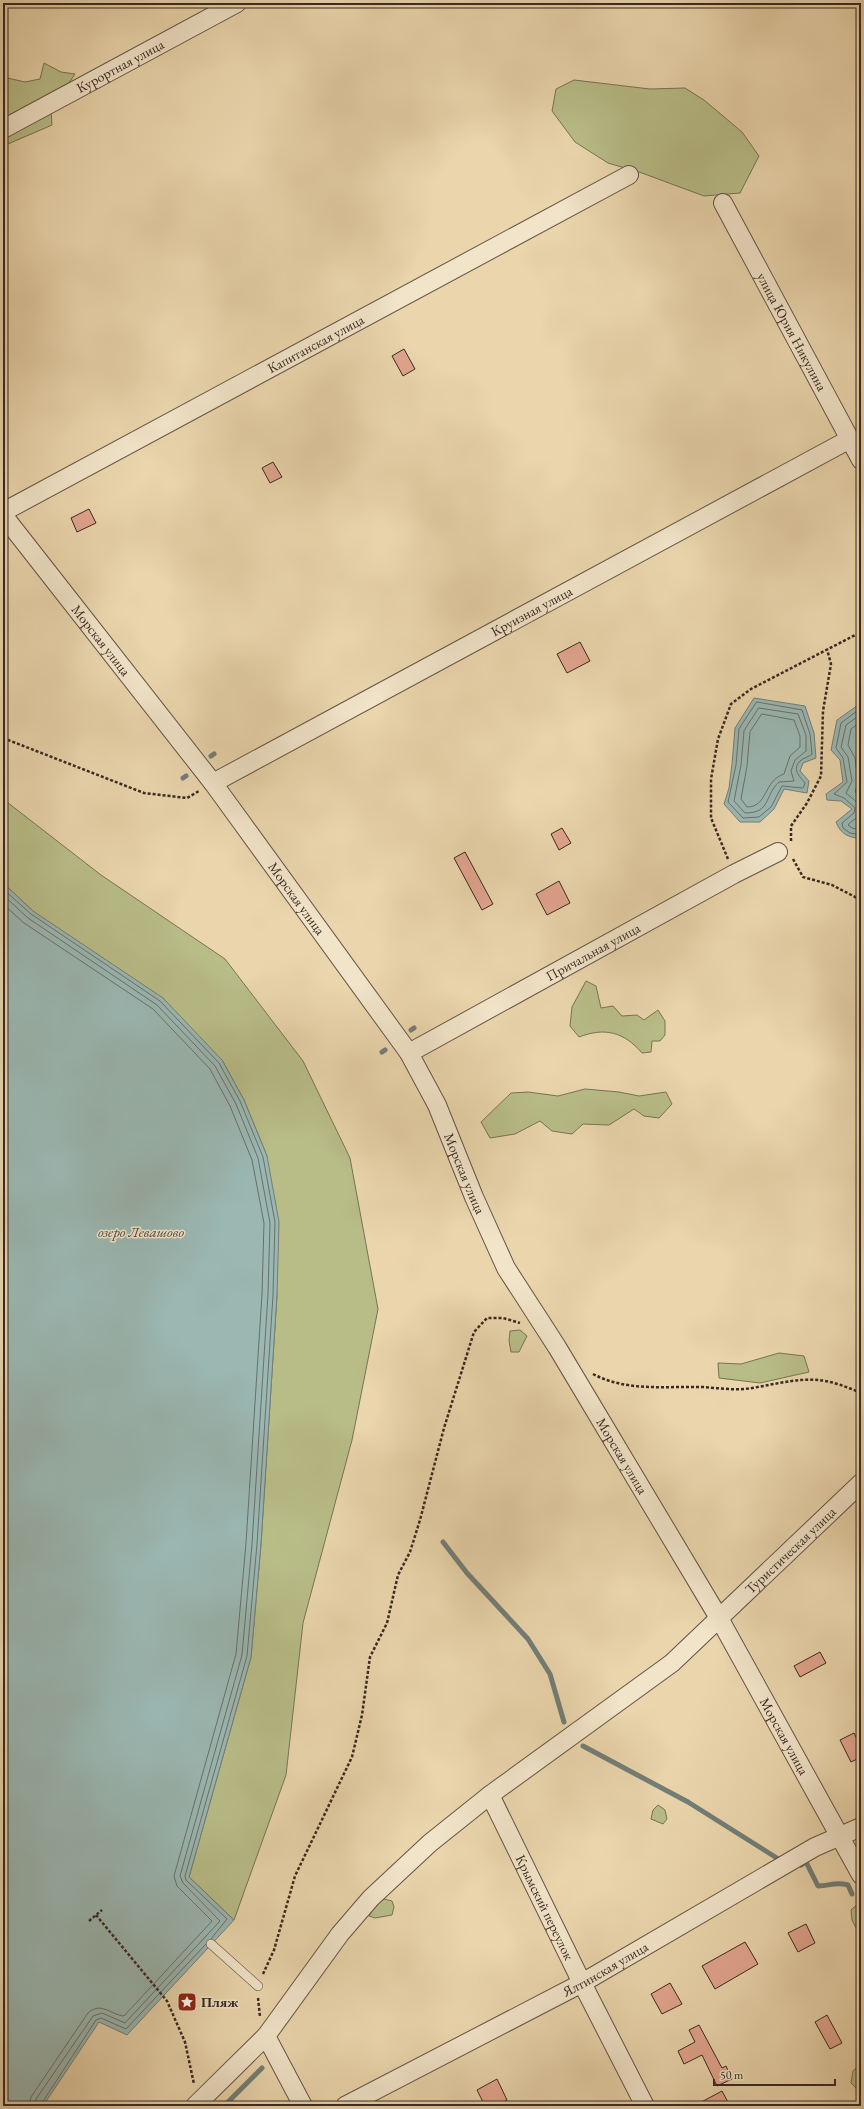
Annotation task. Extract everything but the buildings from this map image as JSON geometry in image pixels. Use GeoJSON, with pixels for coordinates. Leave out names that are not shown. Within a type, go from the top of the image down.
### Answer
{"type":"FeatureCollection","features":[{"type":"Feature","properties":{"kind":"street","name":"Курортная улица"},"geometry":{"type":"LineString","coordinates":[[3,129],[237,3]]}},
{"type":"Feature","properties":{"kind":"street","name":"Капитанская улица"},"geometry":{"type":"LineString","coordinates":[[3,514],[629,175]]}},
{"type":"Feature","properties":{"kind":"street","name":"улица Юрия Никулина"},"geometry":{"type":"LineString","coordinates":[[722,203],[861,460]]}},
{"type":"Feature","properties":{"kind":"street","name":"Круизная улица"},"geometry":{"type":"LineString","coordinates":[[213,783],[850,439]]}},
{"type":"Feature","properties":{"kind":"street","name":"Морская улица"},"geometry":{"type":"LineString","coordinates":[[3,514],[213,783],[409,1053],[437,1105],[474,1197],[506,1268],[558,1347],[720,1618],[861,1875]]}},
{"type":"Feature","properties":{"kind":"street","name":"Причальная улица"},"geometry":{"type":"LineString","coordinates":[[409,1053],[734,874],[784,853]]}},
{"type":"Feature","properties":{"kind":"street","name":"Туристическая улица"},"geometry":{"type":"LineString","coordinates":[[195,2106],[266,2036],[340,1934],[371,1898],[430,1843],[490,1795],[672,1663],[861,1483]]}},
{"type":"Feature","properties":{"kind":"street","name":"Крымский переулок"},"geometry":{"type":"LineString","coordinates":[[490,1795],[582,1983],[645,2106]]}},
{"type":"Feature","properties":{"kind":"street","name":"Ялтинская улица"},"geometry":{"type":"LineString","coordinates":[[345,2106],[582,1983],[815,1847],[861,1827]]}},
{"type":"Feature","properties":{"kind":"street"},"geometry":{"type":"LineString","coordinates":[[266,2036],[303,2106]]}},
{"type":"Feature","properties":{"kind":"lane"},"geometry":{"type":"LineString","coordinates":[[211,1944],[258,1986]]}},
{"type":"Feature","properties":{"kind":"path"},"geometry":{"type":"LineString","coordinates":[[734,874],[711,818],[711,779],[718,739],[731,704],[751,689],[861,632]]}},
{"type":"Feature","properties":{"kind":"path"},"geometry":{"type":"LineString","coordinates":[[827,649],[831,664],[823,711],[821,776],[807,803],[791,826],[784,853],[803,877],[832,885],[861,900]]}},
{"type":"Feature","properties":{"kind":"path"},"geometry":{"type":"LineString","coordinates":[[3,738],[144,793],[187,798],[213,783]]}},
{"type":"Feature","properties":{"kind":"path"},"geometry":{"type":"LineString","coordinates":[[266,2036],[258,2012],[258,1986],[274,1950],[295,1876],[352,1756],[362,1715],[370,1657],[386,1623],[398,1575],[410,1552],[444,1428],[474,1332],[487,1318],[503,1318],[522,1323]]}},
{"type":"Feature","properties":{"kind":"path"},"geometry":{"type":"LineString","coordinates":[[590,1373],[606,1381],[623,1386],[744,1389],[801,1380],[819,1380],[842,1385],[861,1393]]}},
{"type":"Feature","properties":{"kind":"path"},"geometry":{"type":"LineString","coordinates":[[89,1921],[102,1910]]}},
{"type":"Feature","properties":{"kind":"path"},"geometry":{"type":"LineString","coordinates":[[96,1915],[167,2001],[185,2042],[195,2088]]}},
{"type":"Feature","properties":{"kind":"green space"},"geometry":{"type":"Polygon","coordinates":[[[44,63],[61,72],[75,74],[51,110],[52,125],[8,144],[3,141],[3,77],[25,82],[40,79],[44,63]]]}},
{"type":"Feature","properties":{"kind":"green space"},"geometry":{"type":"Polygon","coordinates":[[[574,80],[650,89],[685,88],[704,100],[742,132],[759,156],[740,193],[704,196],[642,173],[608,163],[575,142],[552,111],[556,89],[574,80]]]}},
{"type":"Feature","properties":{"kind":"green space"},"geometry":{"type":"Polygon","coordinates":[[[3,799],[101,875],[225,959],[303,1061],[350,1158],[378,1309],[352,1440],[303,1623],[286,1775],[234,1920],[189,1877],[251,1657],[261,1544],[277,1295],[267,1156],[244,1100],[222,1060],[33,911],[3,883],[3,799]]]}},
{"type":"Feature","properties":{"kind":"green space"},"geometry":{"type":"Polygon","coordinates":[[[586,981],[596,986],[601,1008],[613,1006],[622,1016],[637,1015],[644,1020],[658,1010],[665,1021],[665,1035],[660,1041],[652,1041],[651,1052],[642,1053],[628,1040],[614,1033],[597,1032],[579,1037],[570,1026],[572,1007],[586,981]]]}},
{"type":"Feature","properties":{"kind":"green space"},"geometry":{"type":"Polygon","coordinates":[[[585,1089],[619,1092],[639,1096],[666,1092],[672,1104],[659,1118],[644,1116],[634,1109],[609,1125],[583,1124],[572,1134],[552,1131],[540,1121],[515,1134],[490,1138],[481,1122],[511,1093],[528,1092],[558,1096],[585,1089]]]}},
{"type":"Feature","properties":{"kind":"green space"},"geometry":{"type":"Polygon","coordinates":[[[520,1330],[527,1336],[519,1352],[511,1352],[509,1341],[510,1331],[520,1330]]]}},
{"type":"Feature","properties":{"kind":"green space"},"geometry":{"type":"Polygon","coordinates":[[[779,1353],[804,1356],[809,1372],[760,1383],[719,1378],[718,1363],[741,1364],[779,1353]]]}},
{"type":"Feature","properties":{"kind":"green space"},"geometry":{"type":"Polygon","coordinates":[[[658,1805],[665,1810],[667,1819],[663,1824],[651,1819],[653,1810],[658,1805]]]}},
{"type":"Feature","properties":{"kind":"green space"},"geometry":{"type":"Polygon","coordinates":[[[384,1899],[392,1901],[394,1907],[392,1915],[375,1918],[369,1916],[378,1902],[384,1899]]]}},
{"type":"Feature","properties":{"kind":"green space"},"geometry":{"type":"Polygon","coordinates":[[[860,1902],[861,1938],[852,1920],[851,1910],[860,1902]]]}},
{"type":"Feature","properties":{"kind":"green space"},"geometry":{"type":"Polygon","coordinates":[[[859,2065],[861,2066],[861,2093],[851,2083],[853,2071],[859,2065]]]}},
{"type":"Feature","properties":{"kind":"water"},"geometry":{"type":"Polygon","coordinates":[[[754,698],[805,706],[814,733],[816,758],[803,763],[800,771],[809,781],[807,793],[784,789],[774,809],[760,822],[740,822],[724,804],[729,788],[735,728],[754,698]]]}},
{"type":"Feature","properties":{"kind":"water"},"geometry":{"type":"Polygon","coordinates":[[[861,703],[861,839],[843,833],[836,822],[852,809],[841,801],[827,800],[826,794],[843,782],[840,760],[831,750],[837,720],[861,703]]]}},
{"type":"Feature","properties":{"kind":"water","name":"озеро Левашово"},"geometry":{"type":"Polygon","coordinates":[[[3,883],[33,911],[163,998],[222,1060],[244,1100],[267,1156],[279,1222],[277,1295],[261,1544],[251,1657],[189,1877],[234,1920],[127,2035],[99,2022],[43,2106],[3,2106],[3,883]]]}},
{"type":"Feature","properties":{"kind":"waterway"},"geometry":{"type":"LineString","coordinates":[[443,1542],[467,1573],[528,1639],[550,1674],[564,1722]]}},
{"type":"Feature","properties":{"kind":"waterway"},"geometry":{"type":"LineString","coordinates":[[583,1746],[688,1802],[780,1860]]}},
{"type":"Feature","properties":{"kind":"waterway"},"geometry":{"type":"LineString","coordinates":[[801,1865],[806,1862],[818,1886],[836,1884],[848,1885],[852,1894]]}},
{"type":"Feature","properties":{"kind":"waterway"},"geometry":{"type":"LineString","coordinates":[[224,2106],[262,2068]]}},
{"type":"Feature","properties":{"kind":"place","name":"Пляж"},"geometry":{"type":"Point","coordinates":[187,2002]}}]}
